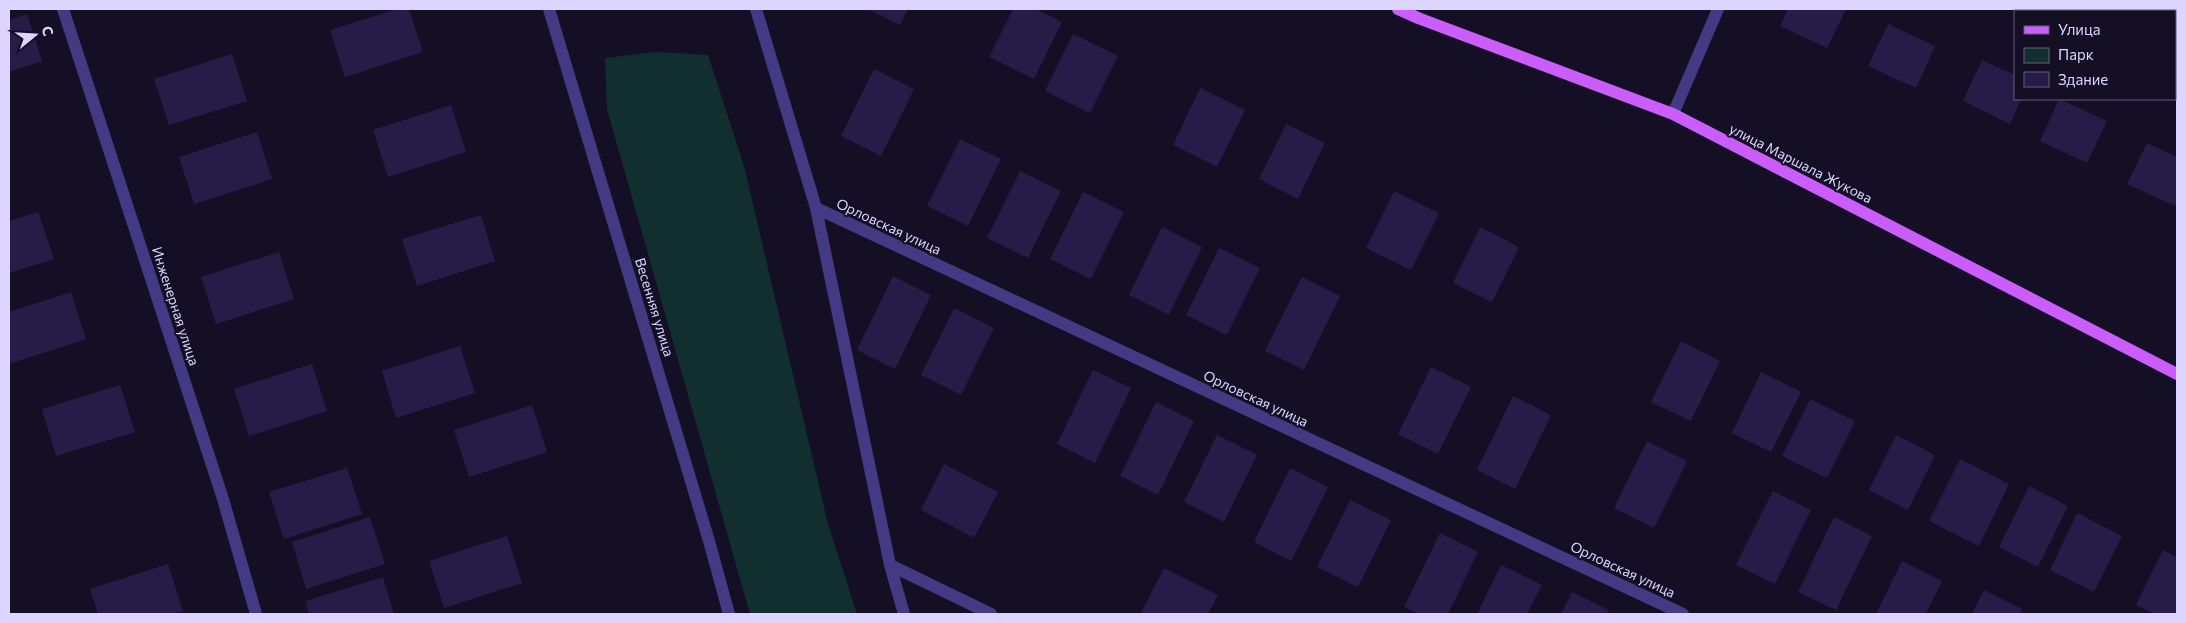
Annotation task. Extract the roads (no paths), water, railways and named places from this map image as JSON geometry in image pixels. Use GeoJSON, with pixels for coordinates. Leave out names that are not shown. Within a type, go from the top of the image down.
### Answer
{"type":"FeatureCollection","features":[{"type":"Feature","properties":{"kind":"main road","name":"улица Маршала Жукова"},"geometry":{"type":"LineString","coordinates":[[1398,9],[1420,13],[1672,114],[2177,374]]}},
{"type":"Feature","properties":{"kind":"street","name":"Инженерная улица"},"geometry":{"type":"LineString","coordinates":[[63,9],[223,499],[256,614]]}},
{"type":"Feature","properties":{"kind":"street","name":"Весенняя улица"},"geometry":{"type":"LineString","coordinates":[[550,9],[709,541],[729,614]]}},
{"type":"Feature","properties":{"kind":"street"},"geometry":{"type":"LineString","coordinates":[[756,9],[816,208],[890,565],[904,614]]}},
{"type":"Feature","properties":{"kind":"street"},"geometry":{"type":"LineString","coordinates":[[1672,114],[1718,9]]}},
{"type":"Feature","properties":{"kind":"street","name":"Орловская улица"},"geometry":{"type":"LineString","coordinates":[[816,208],[1683,614]]}},
{"type":"Feature","properties":{"kind":"street"},"geometry":{"type":"LineString","coordinates":[[890,565],[991,614]]}}]}
